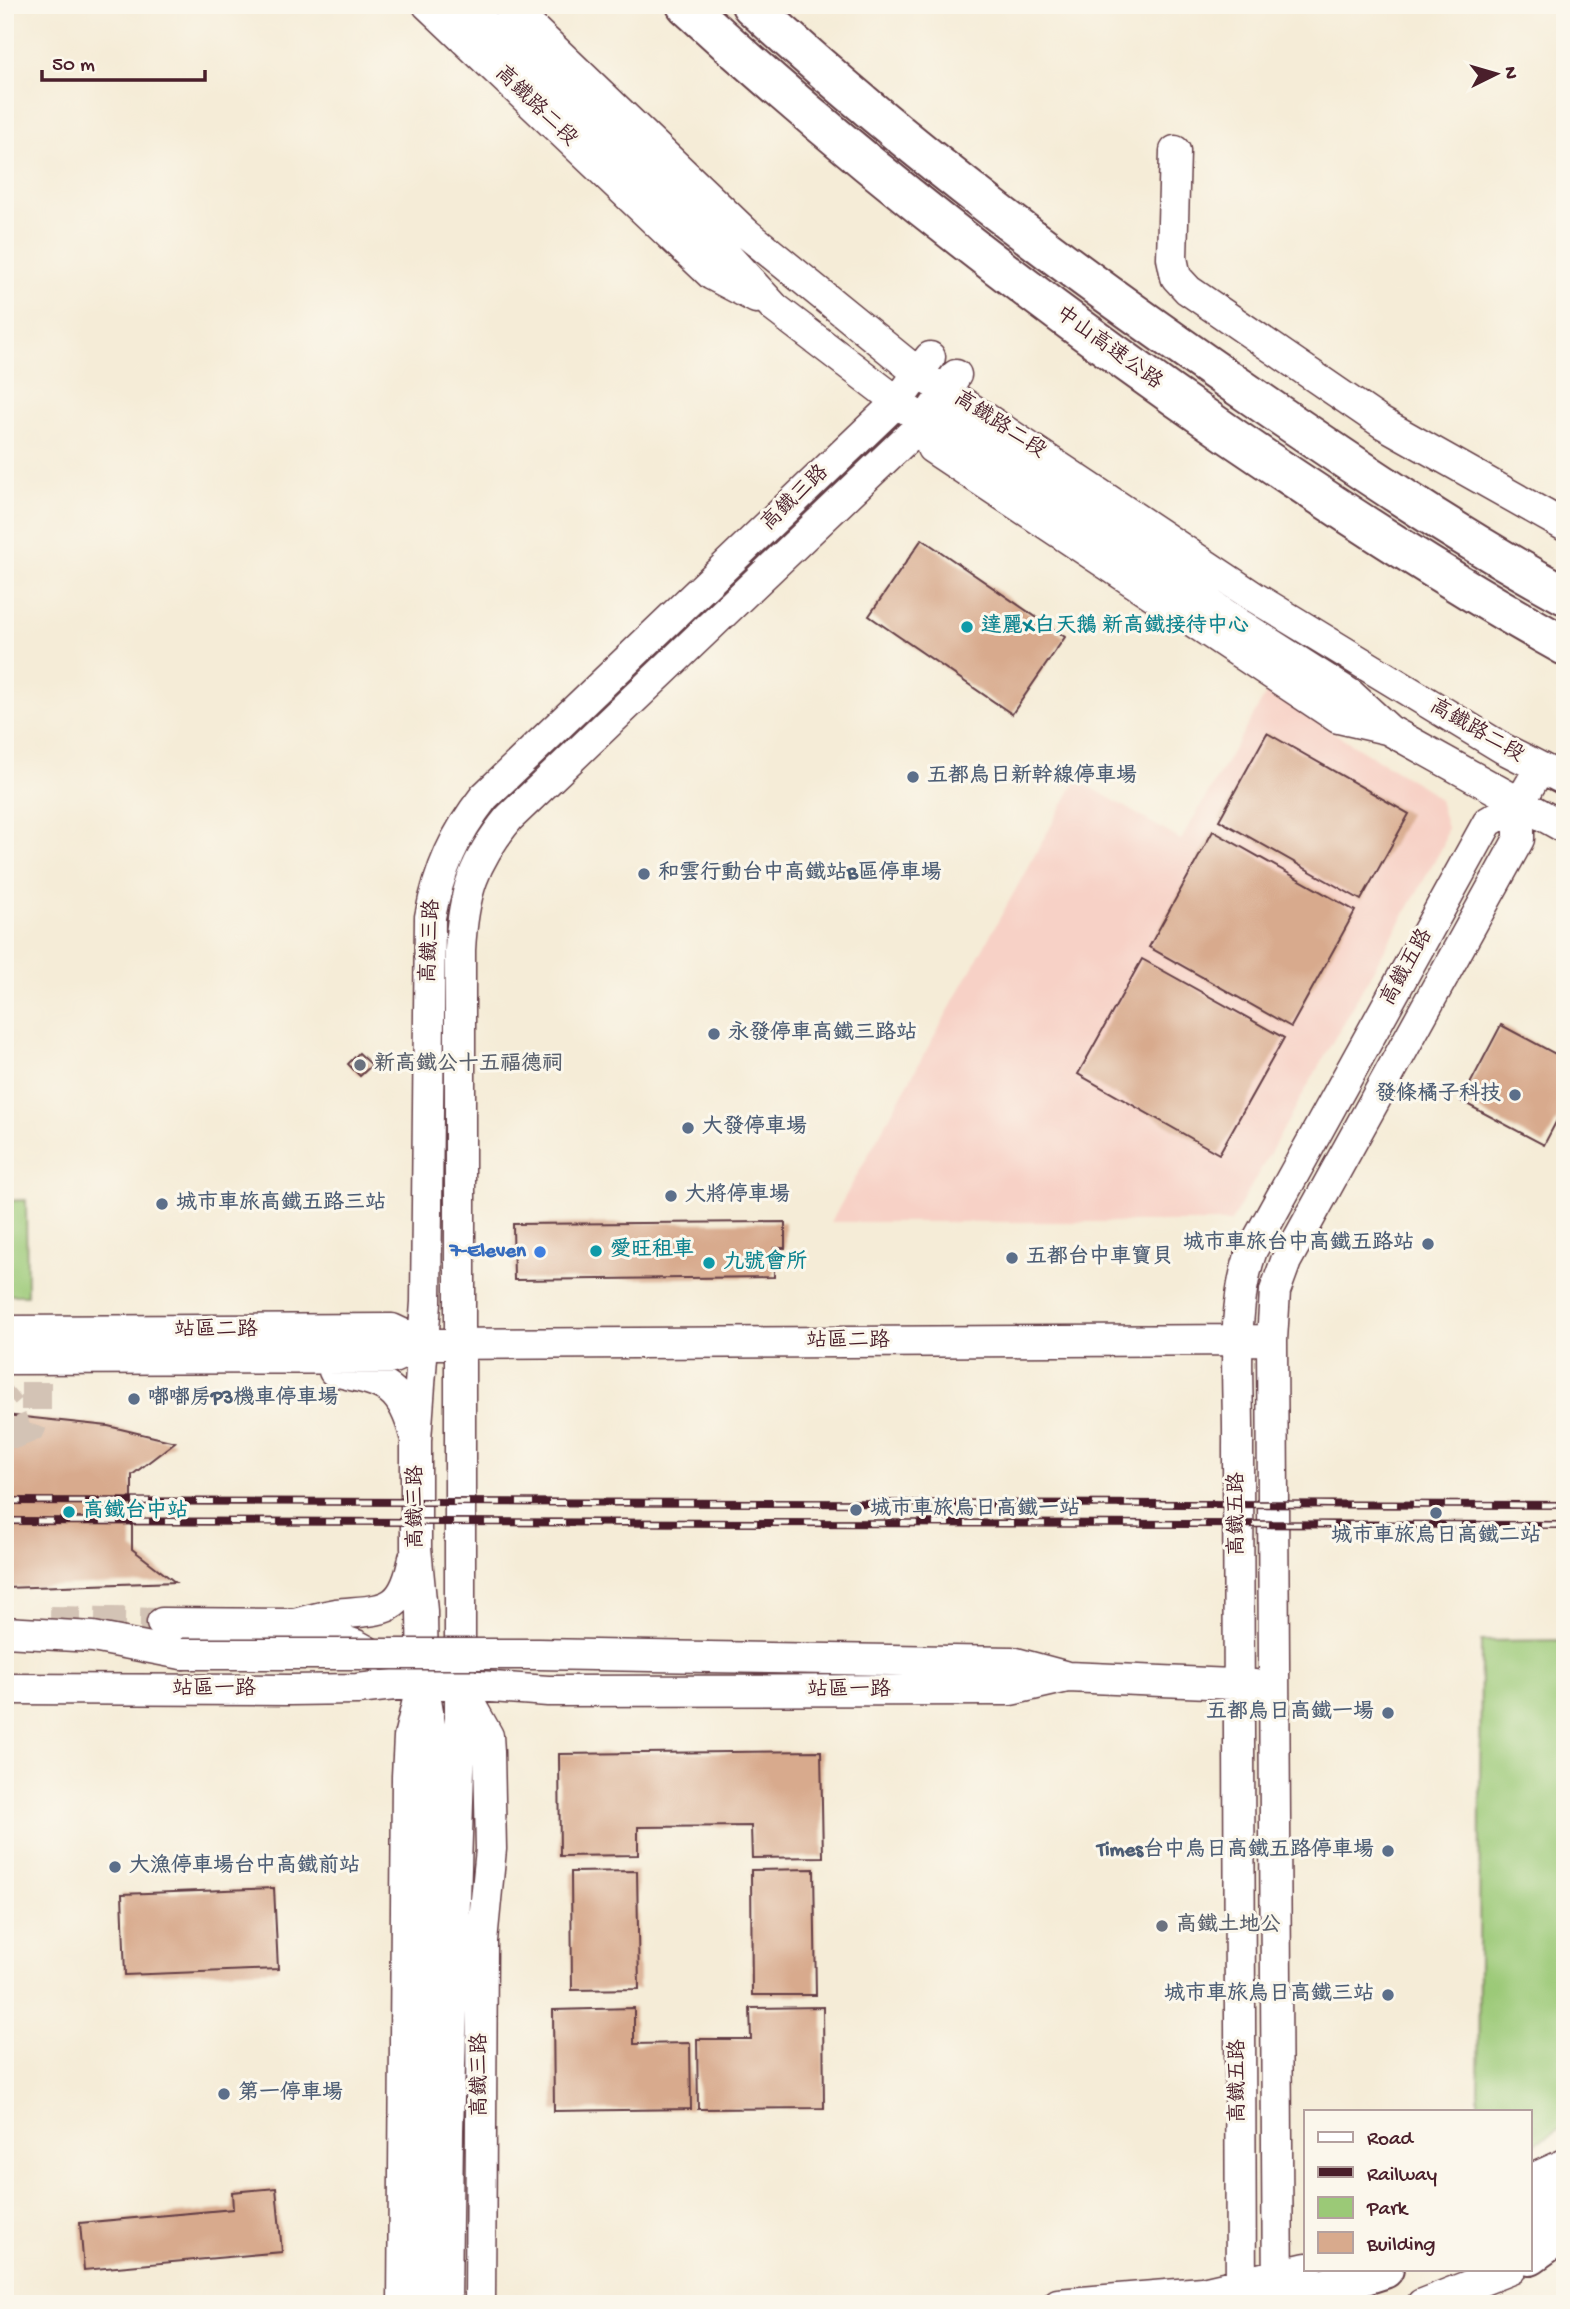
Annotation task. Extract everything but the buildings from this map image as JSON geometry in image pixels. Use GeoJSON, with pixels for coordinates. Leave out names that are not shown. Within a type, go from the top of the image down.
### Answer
{"type":"FeatureCollection","features":[{"type":"Feature","properties":{"kind":"highway","name":"中山高速公路"},"geometry":{"type":"LineString","coordinates":[[686,5],[842,142],[1029,292],[1310,489],[1410,555],[1565,646]]}},
{"type":"Feature","properties":{"kind":"highway","name":"中山高速公路"},"geometry":{"type":"LineString","coordinates":[[751,5],[950,175],[1175,343],[1434,518],[1565,595]]}},
{"type":"Feature","properties":{"kind":"highway"},"geometry":{"type":"LineString","coordinates":[[1532,2211],[1565,2194]]}},
{"type":"Feature","properties":{"kind":"highway"},"geometry":{"type":"LineString","coordinates":[[1532,2254],[1565,2230]]}},
{"type":"Feature","properties":{"kind":"highway"},"geometry":{"type":"LineString","coordinates":[[1276,2297],[1380,2270]]}},
{"type":"Feature","properties":{"kind":"street","name":"高鐵路二段"},"geometry":{"type":"LineString","coordinates":[[428,5],[712,275],[775,308]]}},
{"type":"Feature","properties":{"kind":"street","name":"高鐵路二段"},"geometry":{"type":"LineString","coordinates":[[465,5],[728,257],[775,308],[924,422],[932,447],[1338,718],[1389,730],[1565,828]]}},
{"type":"Feature","properties":{"kind":"street","name":"高鐵路二段"},"geometry":{"type":"LineString","coordinates":[[508,5],[746,233],[924,365],[1254,597],[1364,666],[1557,769]]}},
{"type":"Feature","properties":{"kind":"street","name":"高鐵路二段"},"geometry":{"type":"LineString","coordinates":[[534,5],[758,219],[897,334],[924,365]]}},
{"type":"Feature","properties":{"kind":"street"},"geometry":{"type":"LineString","coordinates":[[1175,152],[1171,258],[1176,277],[1188,290],[1382,424],[1565,526]]}},
{"type":"Feature","properties":{"kind":"street","name":"高鐵三路"},"geometry":{"type":"LineString","coordinates":[[446,2304],[438,2130],[432,1737],[423,1682],[422,1611],[416,1548],[416,1440],[424,1344],[430,916],[436,887],[449,851],[463,824],[484,797],[897,402],[924,365]]}},
{"type":"Feature","properties":{"kind":"street","name":"高鐵三路"},"geometry":{"type":"LineString","coordinates":[[425,2304],[438,2130],[460,1686],[460,950],[467,890],[477,863],[492,839],[525,802],[595,739],[924,422],[951,384]]}},
{"type":"Feature","properties":{"kind":"street","name":"高鐵五路"},"geometry":{"type":"LineString","coordinates":[[1241,2294],[1239,1340],[1244,1273],[1252,1250],[1488,822],[1519,804],[1557,769]]}},
{"type":"Feature","properties":{"kind":"street","name":"高鐵五路"},"geometry":{"type":"LineString","coordinates":[[1276,2297],[1272,1340],[1275,1291],[1286,1261],[1518,839],[1519,804]]}},
{"type":"Feature","properties":{"kind":"street","name":"站區二路"},"geometry":{"type":"LineString","coordinates":[[5,1331],[392,1329],[424,1344]]}},
{"type":"Feature","properties":{"kind":"street","name":"站區二路"},"geometry":{"type":"LineString","coordinates":[[22,1370],[275,1359],[393,1358],[424,1344],[1272,1340]]}},
{"type":"Feature","properties":{"kind":"street"},"geometry":{"type":"LineString","coordinates":[[275,1359],[374,1379],[399,1398],[407,1409],[416,1440]]}},
{"type":"Feature","properties":{"kind":"street"},"geometry":{"type":"LineString","coordinates":[[294,1624],[387,1608],[406,1585],[416,1548]]}},
{"type":"Feature","properties":{"kind":"street","name":"站區一路"},"geometry":{"type":"LineString","coordinates":[[162,1623],[294,1624],[356,1645],[423,1682]]}},
{"type":"Feature","properties":{"kind":"street"},"geometry":{"type":"LineString","coordinates":[[229,1623],[256,1635],[267,1656],[258,1679],[248,1686],[230,1690]]}},
{"type":"Feature","properties":{"kind":"street"},"geometry":{"type":"LineString","coordinates":[[5,1632],[93,1637],[182,1654],[1012,1662],[1068,1677]]}},
{"type":"Feature","properties":{"kind":"street","name":"站區一路"},"geometry":{"type":"LineString","coordinates":[[5,1689],[357,1689],[423,1682],[548,1691],[1011,1690],[1068,1677],[1275,1685]]}},
{"type":"Feature","properties":{"kind":"street","name":"高鐵三路"},"geometry":{"type":"LineString","coordinates":[[403,2304],[408,1763],[409,1737],[423,1682]]}},
{"type":"Feature","properties":{"kind":"street","name":"高鐵三路"},"geometry":{"type":"LineString","coordinates":[[460,1686],[488,1736],[489,1752],[491,1849],[482,1941],[480,2304]]}},
{"type":"Feature","properties":{"kind":"street"},"geometry":{"type":"LineString","coordinates":[[1532,2179],[1565,2164]]}},
{"type":"Feature","properties":{"kind":"street"},"geometry":{"type":"LineString","coordinates":[[1532,2262],[1565,2254]]}},
{"type":"Feature","properties":{"kind":"street"},"geometry":{"type":"LineString","coordinates":[[1058,2304],[1202,2292],[1276,2297],[1304,2270]]}},
{"type":"Feature","properties":{"kind":"street"},"geometry":{"type":"LineString","coordinates":[[1422,2304],[1508,2270]]}},
{"type":"Feature","properties":{"kind":"shaded area"},"geometry":{"type":"Polygon","coordinates":[[[1267,692],[1428,790],[1439,800],[1447,828],[1443,846],[1231,1222],[831,1222],[1077,779],[1181,840],[1267,692]]]}},
{"type":"Feature","properties":{"kind":"green space"},"geometry":{"type":"Polygon","coordinates":[[[26,1200],[27,1295],[5,1295],[5,1201],[26,1200]]]}},
{"type":"Feature","properties":{"kind":"green space"},"geometry":{"type":"Polygon","coordinates":[[[1565,1640],[1565,2125],[1532,2146],[1532,2110],[1478,2110],[1481,1641],[1565,1640]]]}},
{"type":"Feature","properties":{"kind":"tunnel"},"geometry":{"type":"LineString","coordinates":[[5,1433],[16,1433],[31,1427],[36,1411],[36,1382]]}},
{"type":"Feature","properties":{"kind":"tunnel"},"geometry":{"type":"LineString","coordinates":[[5,1393],[12,1387]]}},
{"type":"Feature","properties":{"kind":"tunnel"},"geometry":{"type":"LineString","coordinates":[[50,1621],[162,1623]]}},
{"type":"Feature","properties":{"kind":"railway"},"geometry":{"type":"LineString","coordinates":[[5,1501],[1565,1505]]}},
{"type":"Feature","properties":{"kind":"railway"},"geometry":{"type":"LineString","coordinates":[[5,1521],[1565,1525]]}},
{"type":"Feature","properties":{"kind":"place","name":"達麗X白天鵝 新高鐵接待中心"},"geometry":{"type":"Point","coordinates":[967,627]}},
{"type":"Feature","properties":{"kind":"place","name":"五都烏日新幹線停車場"},"geometry":{"type":"Point","coordinates":[913,777]}},
{"type":"Feature","properties":{"kind":"place","name":"和雲行動台中高鐵站B區停車場"},"geometry":{"type":"Point","coordinates":[644,874]}},
{"type":"Feature","properties":{"kind":"place","name":"永發停車高鐵三路站"},"geometry":{"type":"Point","coordinates":[714,1034]}},
{"type":"Feature","properties":{"kind":"place","name":"新高鐵公十五福德祠"},"geometry":{"type":"Point","coordinates":[360,1065]}},
{"type":"Feature","properties":{"kind":"place","name":"發條橘子科技"},"geometry":{"type":"Point","coordinates":[1515,1095]}},
{"type":"Feature","properties":{"kind":"place","name":"大發停車場"},"geometry":{"type":"Point","coordinates":[688,1128]}},
{"type":"Feature","properties":{"kind":"place","name":"大將停車場"},"geometry":{"type":"Point","coordinates":[671,1196]}},
{"type":"Feature","properties":{"kind":"place","name":"城市車旅高鐵五路三站"},"geometry":{"type":"Point","coordinates":[162,1204]}},
{"type":"Feature","properties":{"kind":"place","name":"城市車旅台中高鐵五路站"},"geometry":{"type":"Point","coordinates":[1428,1244]}},
{"type":"Feature","properties":{"kind":"place","name":"愛旺租車"},"geometry":{"type":"Point","coordinates":[596,1251]}},
{"type":"Feature","properties":{"kind":"place","name":"7-Eleven"},"geometry":{"type":"Point","coordinates":[540,1252]}},
{"type":"Feature","properties":{"kind":"place","name":"五都台中車寶貝"},"geometry":{"type":"Point","coordinates":[1012,1258]}},
{"type":"Feature","properties":{"kind":"place","name":"九號會所"},"geometry":{"type":"Point","coordinates":[709,1263]}},
{"type":"Feature","properties":{"kind":"place","name":"嘟嘟房P3機車停車場"},"geometry":{"type":"Point","coordinates":[134,1399]}},
{"type":"Feature","properties":{"kind":"place","name":"城市車旅烏日高鐵一站"},"geometry":{"type":"Point","coordinates":[856,1510]}},
{"type":"Feature","properties":{"kind":"place","name":"高鐵台中站"},"geometry":{"type":"Point","coordinates":[69,1512]}},
{"type":"Feature","properties":{"kind":"place","name":"城市車旅烏日高鐵二站"},"geometry":{"type":"Point","coordinates":[1436,1513]}},
{"type":"Feature","properties":{"kind":"place","name":"五都烏日高鐵一場"},"geometry":{"type":"Point","coordinates":[1388,1713]}},
{"type":"Feature","properties":{"kind":"place","name":"Times台中烏日高鐵五路停車場"},"geometry":{"type":"Point","coordinates":[1388,1851]}},
{"type":"Feature","properties":{"kind":"place","name":"大漁停車場台中高鐵前站"},"geometry":{"type":"Point","coordinates":[115,1867]}},
{"type":"Feature","properties":{"kind":"place","name":"高鐵土地公"},"geometry":{"type":"Point","coordinates":[1162,1926]}},
{"type":"Feature","properties":{"kind":"place","name":"城市車旅烏日高鐵三站"},"geometry":{"type":"Point","coordinates":[1388,1995]}},
{"type":"Feature","properties":{"kind":"place","name":"第一停車場"},"geometry":{"type":"Point","coordinates":[224,2094]}}]}
